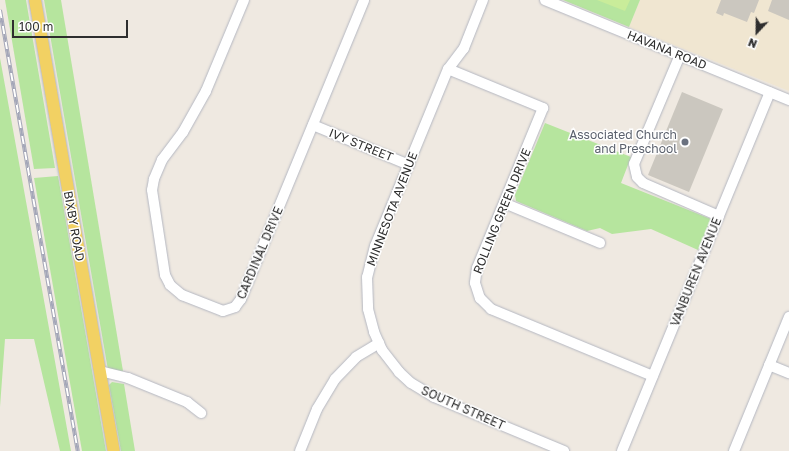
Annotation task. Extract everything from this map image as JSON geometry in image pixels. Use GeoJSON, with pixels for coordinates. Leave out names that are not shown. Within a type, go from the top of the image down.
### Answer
{"type":"FeatureCollection","features":[{"type":"Feature","properties":{"kind":"main road","name":"BIXBY ROAD"},"geometry":{"type":"LineString","coordinates":[[35,0],[114,451]]}},
{"type":"Feature","properties":{"kind":"street","name":"CARDINAL DRIVE"},"geometry":{"type":"LineString","coordinates":[[244,0],[198,108],[183,132],[162,160],[154,180],[152,201],[165,275],[175,291],[223,311],[230,310],[239,303],[364,0]]}},
{"type":"Feature","properties":{"kind":"street","name":"MINNESOTA AVENUE"},"geometry":{"type":"LineString","coordinates":[[378,343],[368,309],[367,277],[375,246],[448,69],[464,48],[483,0]]}},
{"type":"Feature","properties":{"kind":"street","name":"HAVANA ROAD"},"geometry":{"type":"LineString","coordinates":[[544,0],[789,100]]}},
{"type":"Feature","properties":{"kind":"street"},"geometry":{"type":"LineString","coordinates":[[680,55],[634,164],[637,177],[643,183],[719,216]]}},
{"type":"Feature","properties":{"kind":"street","name":"ROLLING GREEN DRIVE"},"geometry":{"type":"LineString","coordinates":[[448,69],[543,108],[475,275],[476,290],[485,304],[491,309],[653,376]]}},
{"type":"Feature","properties":{"kind":"street","name":"VANBUREN AVENUE"},"geometry":{"type":"LineString","coordinates":[[622,451],[770,92]]}},
{"type":"Feature","properties":{"kind":"street","name":"IVY STREET"},"geometry":{"type":"LineString","coordinates":[[313,125],[409,164]]}},
{"type":"Feature","properties":{"kind":"street"},"geometry":{"type":"LineString","coordinates":[[504,203],[600,243]]}},
{"type":"Feature","properties":{"kind":"street"},"geometry":{"type":"LineString","coordinates":[[734,451],[789,317]]}},
{"type":"Feature","properties":{"kind":"street"},"geometry":{"type":"LineString","coordinates":[[301,451],[317,409],[335,379],[356,357],[378,343]]}},
{"type":"Feature","properties":{"kind":"street","name":"SOUTH STREET"},"geometry":{"type":"LineString","coordinates":[[378,343],[399,372],[424,392],[564,451]]}},
{"type":"Feature","properties":{"kind":"street"},"geometry":{"type":"LineString","coordinates":[[769,365],[789,373]]}},
{"type":"Feature","properties":{"kind":"street"},"geometry":{"type":"LineString","coordinates":[[100,370],[128,378],[187,402],[201,413]]}},
{"type":"Feature","properties":{"kind":"shaded area"},"geometry":{"type":"Polygon","coordinates":[[[640,0],[789,0],[789,91],[629,27],[640,0]]]}},
{"type":"Feature","properties":{"kind":"green space"},"geometry":{"type":"Polygon","coordinates":[[[5,0],[26,0],[55,168],[34,169],[5,0]]]}},
{"type":"Feature","properties":{"kind":"green space"},"geometry":{"type":"Polygon","coordinates":[[[44,0],[61,0],[123,371],[108,370],[44,0]]]}},
{"type":"Feature","properties":{"kind":"green space"},"geometry":{"type":"Polygon","coordinates":[[[563,0],[640,0],[629,27],[563,0]]]}},
{"type":"Feature","properties":{"kind":"green space"},"geometry":{"type":"Polygon","coordinates":[[[597,0],[630,0],[625,11],[597,0]]]}},
{"type":"Feature","properties":{"kind":"green space"},"geometry":{"type":"Polygon","coordinates":[[[0,58],[71,451],[60,451],[34,339],[5,339],[0,407],[0,58]]]}},
{"type":"Feature","properties":{"kind":"green space"},"geometry":{"type":"Polygon","coordinates":[[[545,123],[631,157],[621,183],[711,219],[698,250],[651,229],[612,234],[600,228],[587,231],[516,201],[515,195],[545,123]]]}},
{"type":"Feature","properties":{"kind":"green space"},"geometry":{"type":"Polygon","coordinates":[[[58,176],[106,451],[82,451],[34,178],[58,176]]]}},
{"type":"Feature","properties":{"kind":"green space"},"geometry":{"type":"Polygon","coordinates":[[[112,382],[124,384],[135,451],[121,451],[109,385],[112,382]]]}},
{"type":"Feature","properties":{"kind":"building"},"geometry":{"type":"Polygon","coordinates":[[[721,0],[759,0],[754,13],[751,12],[747,22],[724,13],[723,16],[716,13],[721,0]]]}},
{"type":"Feature","properties":{"kind":"building"},"geometry":{"type":"Polygon","coordinates":[[[772,0],[789,0],[789,20],[768,11],[772,0]]]}},
{"type":"Feature","properties":{"kind":"building","name":"Associated Church and Preschool"},"geometry":{"type":"Polygon","coordinates":[[[682,92],[723,109],[689,192],[648,175],[682,92]]]}},
{"type":"Feature","properties":{"kind":"railway"},"geometry":{"type":"LineString","coordinates":[[0,10],[78,451]]}},
{"type":"Feature","properties":{"kind":"place","name":"Associated Church and Preschool"},"geometry":{"type":"Point","coordinates":[685,142]}}]}
